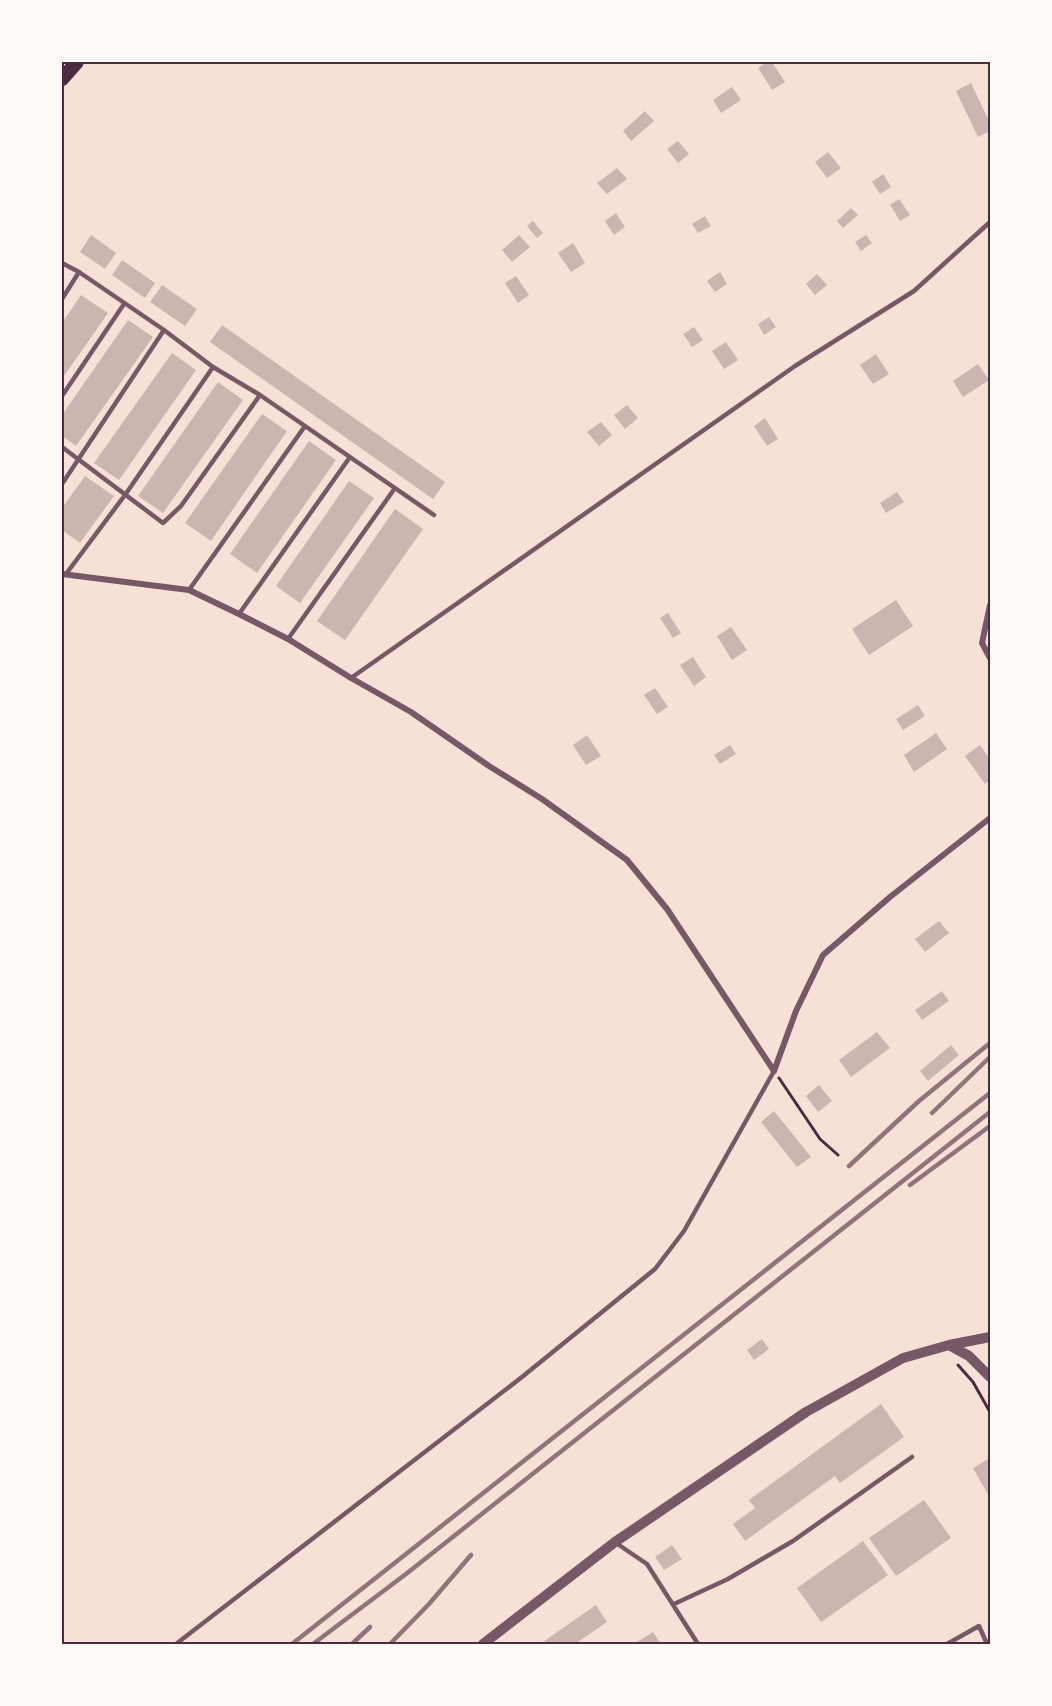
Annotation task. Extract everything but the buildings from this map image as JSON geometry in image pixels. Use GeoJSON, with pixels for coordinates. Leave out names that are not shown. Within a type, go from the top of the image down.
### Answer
{"type":"FeatureCollection","features":[{"type":"Feature","properties":{"kind":"highway"},"geometry":{"type":"LineString","coordinates":[[62,79],[77,62]]}},
{"type":"Feature","properties":{"kind":"street"},"geometry":{"type":"LineString","coordinates":[[64,574],[189,590],[288,639],[411,712],[489,766],[542,799],[627,860],[667,909],[774,1071]]}},
{"type":"Feature","properties":{"kind":"street"},"geometry":{"type":"LineString","coordinates":[[990,605],[982,643],[990,658]]}},
{"type":"Feature","properties":{"kind":"street"},"geometry":{"type":"LineString","coordinates":[[774,1071],[796,1011],[823,955],[890,897],[990,818]]}},
{"type":"Feature","properties":{"kind":"street"},"geometry":{"type":"LineString","coordinates":[[483,1644],[615,1542],[806,1412],[903,1358],[949,1345],[990,1337]]}},
{"type":"Feature","properties":{"kind":"street"},"geometry":{"type":"LineString","coordinates":[[949,1345],[969,1356],[990,1377]]}},
{"type":"Feature","properties":{"kind":"lane"},"geometry":{"type":"LineString","coordinates":[[351,678],[795,366],[914,291],[990,222]]}},
{"type":"Feature","properties":{"kind":"lane"},"geometry":{"type":"LineString","coordinates":[[62,263],[79,272],[164,330],[213,368],[260,394],[434,515]]}},
{"type":"Feature","properties":{"kind":"lane"},"geometry":{"type":"LineString","coordinates":[[62,299],[79,272]]}},
{"type":"Feature","properties":{"kind":"lane"},"geometry":{"type":"LineString","coordinates":[[62,396],[124,304]]}},
{"type":"Feature","properties":{"kind":"lane"},"geometry":{"type":"LineString","coordinates":[[62,484],[164,330]]}},
{"type":"Feature","properties":{"kind":"lane"},"geometry":{"type":"LineString","coordinates":[[64,574],[125,495],[213,368]]}},
{"type":"Feature","properties":{"kind":"lane"},"geometry":{"type":"LineString","coordinates":[[62,447],[163,523],[181,506],[260,394]]}},
{"type":"Feature","properties":{"kind":"lane"},"geometry":{"type":"LineString","coordinates":[[189,590],[305,426]]}},
{"type":"Feature","properties":{"kind":"lane"},"geometry":{"type":"LineString","coordinates":[[239,614],[350,457]]}},
{"type":"Feature","properties":{"kind":"lane"},"geometry":{"type":"LineString","coordinates":[[288,639],[395,488]]}},
{"type":"Feature","properties":{"kind":"lane"},"geometry":{"type":"LineString","coordinates":[[176,1644],[522,1377],[655,1269],[684,1231],[774,1071]]}},
{"type":"Feature","properties":{"kind":"lane"},"geometry":{"type":"LineString","coordinates":[[674,1604],[728,1579],[793,1541],[912,1457]]}},
{"type":"Feature","properties":{"kind":"lane"},"geometry":{"type":"LineString","coordinates":[[615,1542],[647,1564],[698,1644]]}},
{"type":"Feature","properties":{"kind":"lane"},"geometry":{"type":"LineString","coordinates":[[947,1644],[979,1626],[987,1644]]}},
{"type":"Feature","properties":{"kind":"path"},"geometry":{"type":"LineString","coordinates":[[774,1071],[820,1139],[838,1155]]}},
{"type":"Feature","properties":{"kind":"path"},"geometry":{"type":"LineString","coordinates":[[956,1363],[973,1382],[990,1412]]}},
{"type":"Feature","properties":{"kind":"railway"},"geometry":{"type":"LineString","coordinates":[[849,1166],[919,1101],[990,1043]]}},
{"type":"Feature","properties":{"kind":"railway"},"geometry":{"type":"LineString","coordinates":[[932,1113],[990,1057]]}},
{"type":"Feature","properties":{"kind":"railway"},"geometry":{"type":"LineString","coordinates":[[292,1644],[990,1093]]}},
{"type":"Feature","properties":{"kind":"railway"},"geometry":{"type":"LineString","coordinates":[[313,1644],[406,1574],[990,1112]]}},
{"type":"Feature","properties":{"kind":"railway"},"geometry":{"type":"LineString","coordinates":[[910,1185],[990,1126]]}},
{"type":"Feature","properties":{"kind":"railway"},"geometry":{"type":"LineString","coordinates":[[390,1644],[429,1604],[471,1555]]}},
{"type":"Feature","properties":{"kind":"railway"},"geometry":{"type":"LineString","coordinates":[[352,1644],[370,1627]]}}]}
